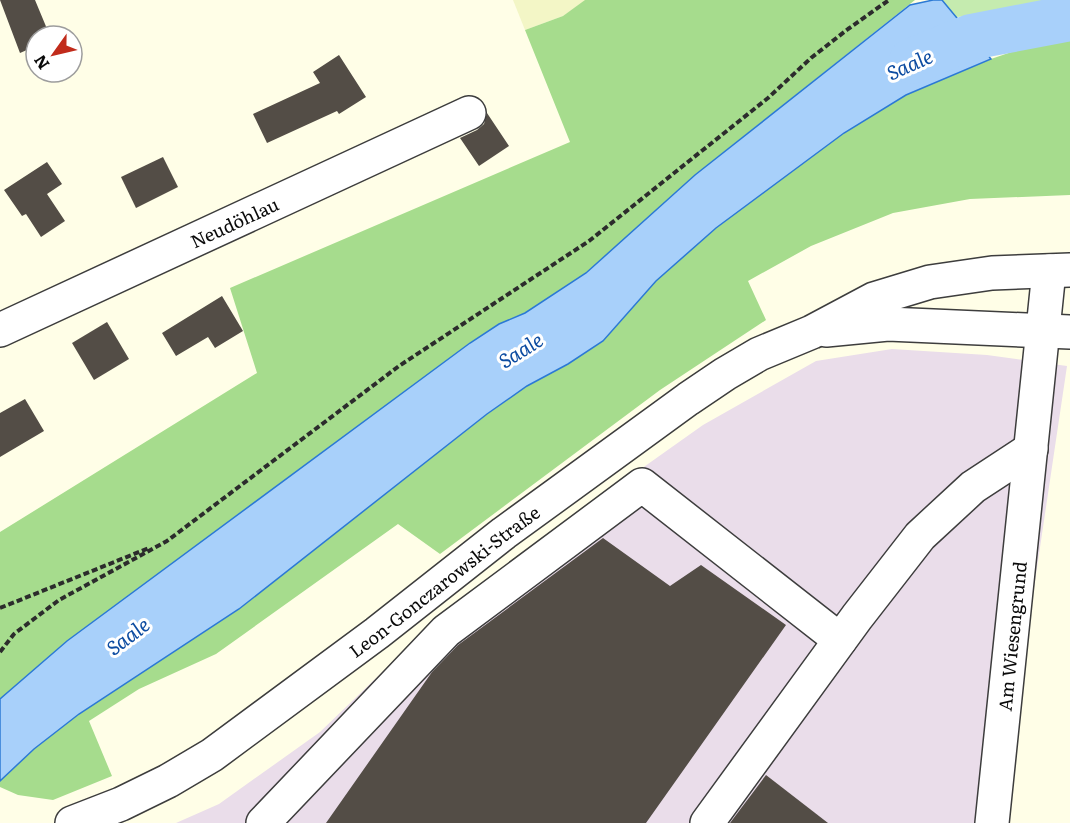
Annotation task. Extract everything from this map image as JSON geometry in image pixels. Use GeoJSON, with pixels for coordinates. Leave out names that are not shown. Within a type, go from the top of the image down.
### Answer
{"type":"FeatureCollection","features":[{"type":"Feature","properties":{"kind":"street","name":"Neudöhlau"},"geometry":{"type":"LineString","coordinates":[[0,330],[469,113]]}},
{"type":"Feature","properties":{"kind":"street","name":"Am Wiesengrund"},"geometry":{"type":"LineString","coordinates":[[992,823],[1031,449],[1056,331],[1059,271]]}},
{"type":"Feature","properties":{"kind":"street","name":"Leon-Gonczarowski-Straße"},"geometry":{"type":"LineString","coordinates":[[72,823],[149,790],[212,755],[377,633],[504,533],[688,399],[759,354],[812,332],[874,299],[930,282],[992,273],[1059,271]]}},
{"type":"Feature","properties":{"kind":"street","name":"Leon-Gonczarowski-Straße"},"geometry":{"type":"LineString","coordinates":[[812,332],[888,324],[1056,331]]}},
{"type":"Feature","properties":{"kind":"street"},"geometry":{"type":"LineString","coordinates":[[706,823],[848,629],[920,536],[973,486],[1031,449]]}},
{"type":"Feature","properties":{"kind":"street"},"geometry":{"type":"LineString","coordinates":[[263,823],[446,631],[642,485],[848,629]]}},
{"type":"Feature","properties":{"kind":"path"},"geometry":{"type":"LineString","coordinates":[[0,652],[14,634],[59,600],[166,542],[399,366],[589,241],[750,112],[811,58],[889,0]]}},
{"type":"Feature","properties":{"kind":"path"},"geometry":{"type":"LineString","coordinates":[[0,608],[166,542]]}},
{"type":"Feature","properties":{"kind":"shaded area"},"geometry":{"type":"Polygon","coordinates":[[[892,349],[987,355],[1067,366],[999,823],[176,823],[219,804],[320,732],[404,651],[569,520],[703,425],[816,361],[892,349]]]}},
{"type":"Feature","properties":{"kind":"green space"},"geometry":{"type":"Polygon","coordinates":[[[513,0],[587,0],[563,16],[525,30],[513,0]]]}},
{"type":"Feature","properties":{"kind":"green space"},"geometry":{"type":"Polygon","coordinates":[[[585,0],[915,0],[695,175],[586,273],[525,313],[499,324],[470,343],[67,641],[0,699],[0,532],[257,373],[230,288],[570,142],[525,30],[563,16],[585,0]]]}},
{"type":"Feature","properties":{"kind":"green space"},"geometry":{"type":"Polygon","coordinates":[[[942,0],[1070,0],[999,14],[956,17],[942,0]]]}},
{"type":"Feature","properties":{"kind":"green space"},"geometry":{"type":"Polygon","coordinates":[[[1070,35],[1070,195],[970,199],[893,213],[811,246],[748,281],[766,320],[660,390],[440,554],[398,524],[216,654],[139,689],[89,721],[112,776],[53,800],[18,795],[0,787],[0,781],[34,749],[79,714],[239,609],[487,414],[527,386],[568,364],[603,341],[656,280],[716,228],[844,133],[906,95],[991,59],[1050,39],[1070,35]]]}},
{"type":"Feature","properties":{"kind":"water"},"geometry":{"type":"Polygon","coordinates":[[[942,0],[991,59],[906,95],[844,133],[716,228],[656,281],[603,341],[568,364],[527,386],[487,414],[239,609],[79,714],[34,749],[0,781],[0,699],[67,641],[470,343],[499,324],[525,313],[586,273],[695,175],[910,5],[942,0]]]}},
{"type":"Feature","properties":{"kind":"building"},"geometry":{"type":"Polygon","coordinates":[[[0,0],[35,0],[45,24],[24,24],[24,51],[20,53],[0,0]]]}},
{"type":"Feature","properties":{"kind":"building"},"geometry":{"type":"Polygon","coordinates":[[[339,55],[366,97],[339,114],[337,111],[267,143],[253,114],[320,83],[313,72],[339,55]]]}},
{"type":"Feature","properties":{"kind":"building"},"geometry":{"type":"Polygon","coordinates":[[[487,113],[509,146],[479,166],[460,138],[484,124],[487,113]]]}},
{"type":"Feature","properties":{"kind":"building"},"geometry":{"type":"Polygon","coordinates":[[[163,157],[178,187],[136,208],[121,177],[163,157]]]}},
{"type":"Feature","properties":{"kind":"building"},"geometry":{"type":"Polygon","coordinates":[[[47,162],[62,184],[47,194],[65,221],[41,237],[26,214],[22,216],[4,190],[47,162]]]}},
{"type":"Feature","properties":{"kind":"building"},"geometry":{"type":"Polygon","coordinates":[[[222,296],[243,331],[215,348],[208,337],[176,356],[162,333],[222,296]]]}},
{"type":"Feature","properties":{"kind":"building"},"geometry":{"type":"Polygon","coordinates":[[[107,322],[129,359],[94,380],[72,343],[107,322]]]}},
{"type":"Feature","properties":{"kind":"building"},"geometry":{"type":"Polygon","coordinates":[[[25,399],[44,431],[0,457],[0,413],[25,399]]]}},
{"type":"Feature","properties":{"kind":"building"},"geometry":{"type":"Polygon","coordinates":[[[603,538],[670,586],[701,565],[786,625],[646,823],[326,823],[432,672],[458,645],[603,538]]]}},
{"type":"Feature","properties":{"kind":"building"},"geometry":{"type":"Polygon","coordinates":[[[766,775],[828,823],[730,823],[766,775]]]}},
{"type":"Feature","properties":{"kind":"waterway","name":"Saale"},"geometry":{"type":"LineString","coordinates":[[912,61],[971,37],[1070,18]]}}]}
